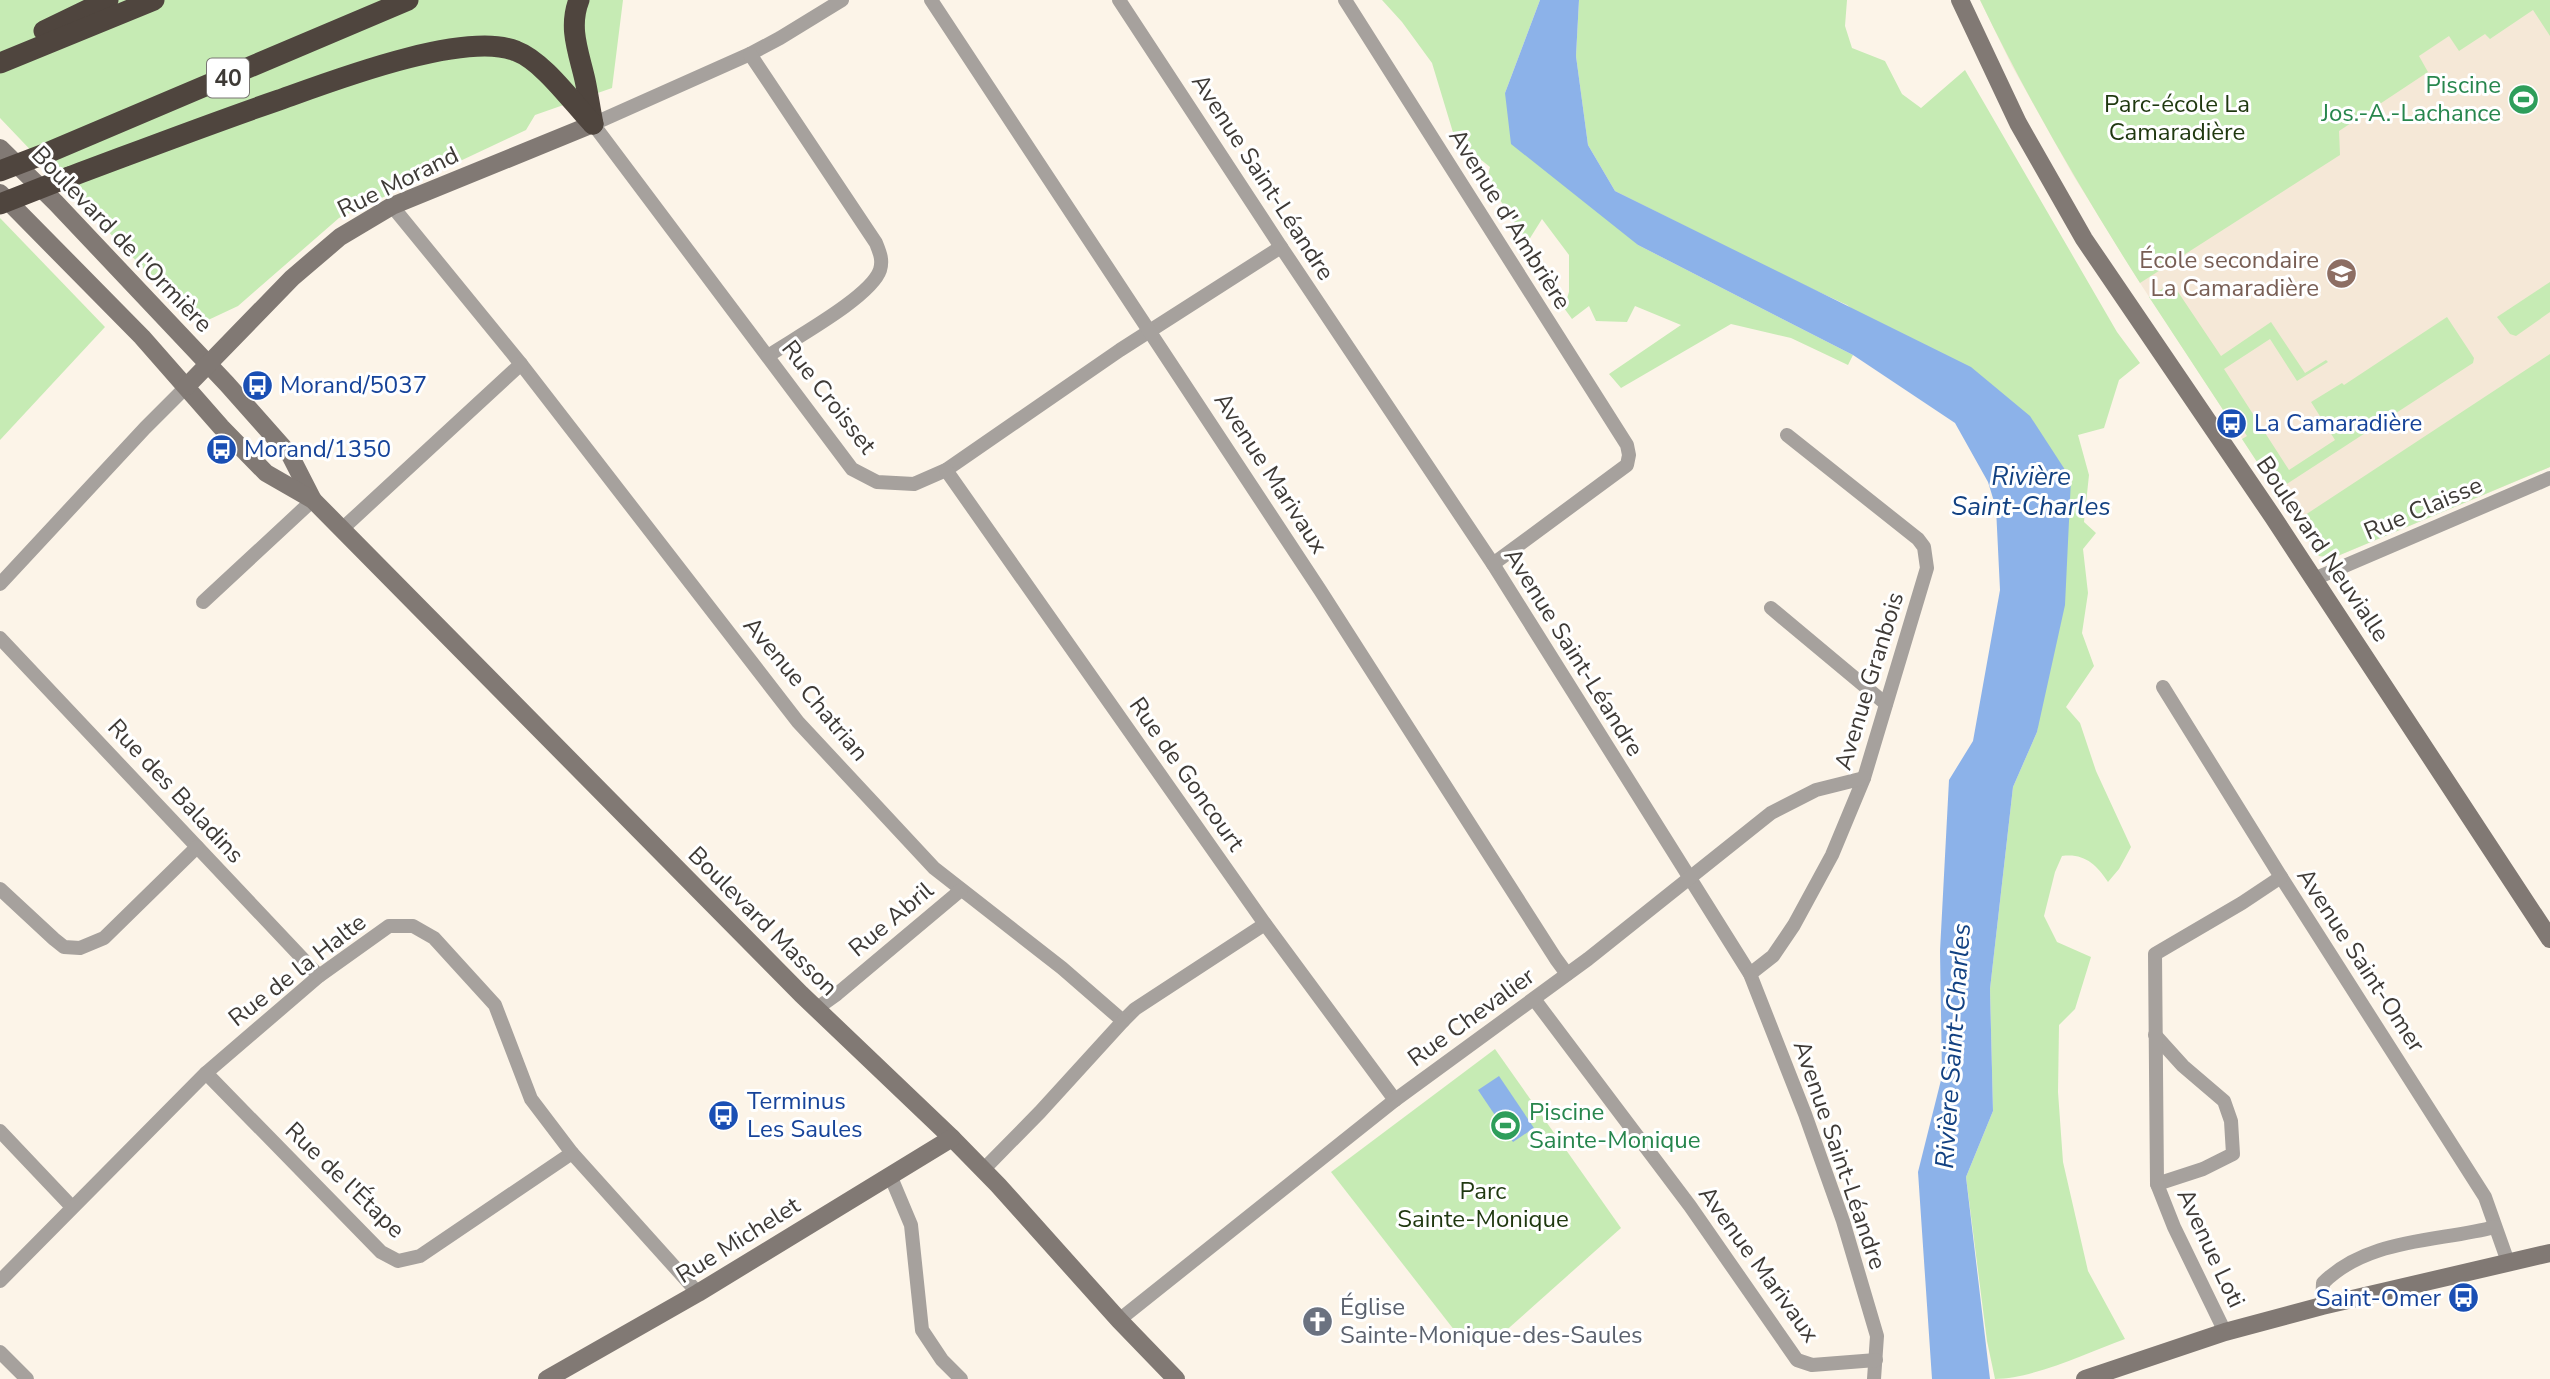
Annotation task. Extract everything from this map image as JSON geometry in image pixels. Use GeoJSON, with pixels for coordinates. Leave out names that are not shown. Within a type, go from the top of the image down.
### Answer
{"type":"FeatureCollection","features":[{"type":"Feature","properties":{"kind":"highway"},"geometry":{"type":"LineString","coordinates":[[0,52],[108,0]]}},
{"type":"Feature","properties":{"kind":"highway"},"geometry":{"type":"LineString","coordinates":[[0,63],[154,0]]}},
{"type":"Feature","properties":{"kind":"highway","name":"40"},"geometry":{"type":"LineString","coordinates":[[0,171],[186,96],[408,0]]}},
{"type":"Feature","properties":{"kind":"highway"},"geometry":{"type":"LineString","coordinates":[[579,0],[574,22],[576,49],[585,79],[593,124]]}},
{"type":"Feature","properties":{"kind":"highway"},"geometry":{"type":"LineString","coordinates":[[0,204],[228,117],[352,75],[418,55],[480,45],[514,50],[538,62],[593,124]]}},
{"type":"Feature","properties":{"kind":"main road","name":"Boulevard Neuvialle"},"geometry":{"type":"LineString","coordinates":[[1960,0],[2018,123],[2084,239],[2314,579],[2550,939]]}},
{"type":"Feature","properties":{"kind":"main road","name":"Rue Morand"},"geometry":{"type":"LineString","coordinates":[[187,386],[292,278],[340,237],[392,206],[593,124]]}},
{"type":"Feature","properties":{"kind":"main road","name":"Boulevard de l'Ormière"},"geometry":{"type":"LineString","coordinates":[[0,148],[209,364]]}},
{"type":"Feature","properties":{"kind":"main road"},"geometry":{"type":"LineString","coordinates":[[0,193],[187,386]]}},
{"type":"Feature","properties":{"kind":"main road","name":"Boulevard Masson"},"geometry":{"type":"LineString","coordinates":[[209,364],[290,455],[313,500]]}},
{"type":"Feature","properties":{"kind":"main road","name":"Boulevard Masson"},"geometry":{"type":"LineString","coordinates":[[187,386],[221,427],[266,473],[313,500],[816,1009],[952,1138],[1176,1379]]}},
{"type":"Feature","properties":{"kind":"main road","name":"Rue Michelet"},"geometry":{"type":"LineString","coordinates":[[547,1379],[698,1293],[952,1138]]}},
{"type":"Feature","properties":{"kind":"main road"},"geometry":{"type":"LineString","coordinates":[[2085,1379],[2225,1332],[2322,1306],[2550,1253]]}},
{"type":"Feature","properties":{"kind":"street","name":"Rue Morand"},"geometry":{"type":"LineString","coordinates":[[593,124],[750,54],[842,0]]}},
{"type":"Feature","properties":{"kind":"street","name":"Avenue Marivaux"},"geometry":{"type":"LineString","coordinates":[[931,0],[1150,330],[1567,974]]}},
{"type":"Feature","properties":{"kind":"street","name":"Avenue Saint-Léandre"},"geometry":{"type":"LineString","coordinates":[[1119,0],[1493,564],[1750,974],[1805,1114],[1843,1221],[1877,1336],[1874,1379]]}},
{"type":"Feature","properties":{"kind":"street","name":"Avenue d'Ambrière"},"geometry":{"type":"LineString","coordinates":[[1345,0],[1627,445],[1627,466],[1493,564]]}},
{"type":"Feature","properties":{"kind":"street"},"geometry":{"type":"LineString","coordinates":[[750,54],[876,243],[881,257],[875,279],[862,294],[768,356]]}},
{"type":"Feature","properties":{"kind":"street","name":"Rue Croisset"},"geometry":{"type":"LineString","coordinates":[[593,124],[852,469],[877,482],[914,484],[946,470],[1150,330],[1281,247]]}},
{"type":"Feature","properties":{"kind":"street","name":"Avenue Chatrian"},"geometry":{"type":"LineString","coordinates":[[392,206],[521,364],[798,722],[934,868],[1062,968],[1123,1021]]}},
{"type":"Feature","properties":{"kind":"street"},"geometry":{"type":"LineString","coordinates":[[342,529],[521,364]]}},
{"type":"Feature","properties":{"kind":"street","name":"Rue Morand"},"geometry":{"type":"LineString","coordinates":[[0,584],[187,386]]}},
{"type":"Feature","properties":{"kind":"street","name":"Avenue Granbois"},"geometry":{"type":"LineString","coordinates":[[1750,974],[1773,956],[1794,925],[1832,855],[1864,778],[1927,568],[1924,547],[1918,538],[1787,435]]}},
{"type":"Feature","properties":{"kind":"street","name":"Rue de Goncourt"},"geometry":{"type":"LineString","coordinates":[[946,470],[1265,924],[1395,1100]]}},
{"type":"Feature","properties":{"kind":"street","name":"Rue Claisse"},"geometry":{"type":"LineString","coordinates":[[2314,579],[2550,478]]}},
{"type":"Feature","properties":{"kind":"street"},"geometry":{"type":"LineString","coordinates":[[203,602],[313,500]]}},
{"type":"Feature","properties":{"kind":"street"},"geometry":{"type":"LineString","coordinates":[[1771,608],[1886,704]]}},
{"type":"Feature","properties":{"kind":"street","name":"Rue des Baladins"},"geometry":{"type":"LineString","coordinates":[[0,638],[318,976]]}},
{"type":"Feature","properties":{"kind":"street","name":"Avenue Saint-Omer"},"geometry":{"type":"LineString","coordinates":[[2163,687],[2485,1196],[2508,1262]]}},
{"type":"Feature","properties":{"kind":"street","name":"Rue Chevalier"},"geometry":{"type":"LineString","coordinates":[[1119,1320],[1395,1100],[1534,999],[1783,807],[1816,790],[1864,778]]}},
{"type":"Feature","properties":{"kind":"street"},"geometry":{"type":"LineString","coordinates":[[0,889],[54,940],[64,947],[80,948],[104,938],[197,847]]}},
{"type":"Feature","properties":{"kind":"street","name":"Avenue Loti"},"geometry":{"type":"LineString","coordinates":[[2225,1332],[2174,1227],[2157,1184],[2155,954],[2281,877]]}},
{"type":"Feature","properties":{"kind":"street","name":"Rue Abril"},"geometry":{"type":"LineString","coordinates":[[816,1009],[961,890]]}},
{"type":"Feature","properties":{"kind":"street"},"geometry":{"type":"LineString","coordinates":[[983,1170],[1135,1009],[1265,924]]}},
{"type":"Feature","properties":{"kind":"street","name":"Rue de la Halte"},"geometry":{"type":"LineString","coordinates":[[0,1281],[206,1073],[318,976],[389,926],[413,926],[434,938],[495,1005],[531,1099],[572,1153],[698,1293]]}},
{"type":"Feature","properties":{"kind":"street","name":"Avenue Marivaux"},"geometry":{"type":"LineString","coordinates":[[1534,999],[1690,1206],[1797,1360],[1812,1365],[1876,1360]]}},
{"type":"Feature","properties":{"kind":"street","name":"Avenue Loti"},"geometry":{"type":"LineString","coordinates":[[2155,1035],[2183,1066],[2224,1101],[2231,1121],[2233,1154],[2203,1169],[2157,1184]]}},
{"type":"Feature","properties":{"kind":"street","name":"Rue de l'Étape"},"geometry":{"type":"LineString","coordinates":[[206,1073],[381,1252],[398,1261],[420,1256],[572,1153]]}},
{"type":"Feature","properties":{"kind":"street"},"geometry":{"type":"LineString","coordinates":[[0,1131],[72,1207]]}},
{"type":"Feature","properties":{"kind":"street"},"geometry":{"type":"LineString","coordinates":[[890,1175],[911,1225],[922,1330],[942,1360],[961,1379]]}},
{"type":"Feature","properties":{"kind":"street"},"geometry":{"type":"LineString","coordinates":[[2322,1306],[2323,1283],[2337,1269],[2358,1258],[2413,1241],[2495,1227]]}},
{"type":"Feature","properties":{"kind":"street"},"geometry":{"type":"LineString","coordinates":[[0,1352],[27,1379]]}},
{"type":"Feature","properties":{"kind":"shaded area","name":"École secondaire La Camaradière"},"geometry":{"type":"Polygon","coordinates":[[[1980,0],[2550,0],[2550,467],[2328,560],[2327,557],[2319,556],[2140,283],[2073,175],[2012,66],[1980,0]]]}},
{"type":"Feature","properties":{"kind":"green space"},"geometry":{"type":"Polygon","coordinates":[[[0,0],[623,0],[612,88],[535,115],[526,130],[339,218],[238,306],[206,321],[182,309],[0,118],[0,0]]]}},
{"type":"Feature","properties":{"kind":"green space"},"geometry":{"type":"Polygon","coordinates":[[[1382,0],[1540,0],[1505,93],[1638,245],[1853,355],[1848,365],[1791,338],[1731,324],[1621,388],[1609,374],[1681,325],[1635,306],[1627,322],[1596,321],[1589,306],[1572,319],[1564,308],[1569,292],[1569,255],[1542,219],[1527,243],[1487,179],[1490,167],[1455,139],[1432,63],[1382,0]]]}},
{"type":"Feature","properties":{"kind":"green space"},"geometry":{"type":"Polygon","coordinates":[[[1579,0],[1847,0],[1845,26],[1852,48],[1885,61],[1902,94],[1921,108],[1965,70],[2117,332],[2140,363],[2119,380],[2104,428],[2078,435],[2089,475],[2084,522],[2096,533],[2083,549],[2088,593],[2082,633],[2094,666],[2066,707],[2080,723],[2096,771],[2131,847],[2108,882],[2089,861],[2077,856],[2062,856],[2055,872],[2044,916],[2057,942],[2091,957],[2075,1009],[2059,1025],[2058,1092],[2063,1162],[2088,1271],[2125,1339],[2061,1364],[2026,1375],[1995,1379],[1987,1341],[1966,1177],[1993,1111],[1990,989],[2013,787],[2037,732],[2071,479],[1847,305],[1615,191],[1588,145],[1576,56],[1579,0]]]}},
{"type":"Feature","properties":{"kind":"green space","name":"Parc-école La Camaradière"},"geometry":{"type":"Polygon","coordinates":[[[1980,0],[2550,0],[2550,36],[2533,10],[2490,39],[2485,34],[2459,51],[2449,36],[2419,56],[2428,72],[2339,131],[2340,155],[2140,283],[2056,144],[1980,0]]]}},
{"type":"Feature","properties":{"kind":"green space"},"geometry":{"type":"Polygon","coordinates":[[[0,218],[105,327],[0,440],[0,218]]]}},
{"type":"Feature","properties":{"kind":"green space"},"geometry":{"type":"Polygon","coordinates":[[[2550,282],[2550,312],[2516,336],[2510,334],[2497,317],[2550,282]]]}},
{"type":"Feature","properties":{"kind":"green space"},"geometry":{"type":"Polygon","coordinates":[[[2172,283],[2221,356],[2271,322],[2305,373],[2326,360],[2328,362],[2297,381],[2270,339],[2224,369],[2289,470],[2335,440],[2311,402],[2342,383],[2344,385],[2447,317],[2474,358],[2473,363],[2276,491],[2242,439],[2247,436],[2236,419],[2231,422],[2149,297],[2172,283]]]}},
{"type":"Feature","properties":{"kind":"green space"},"geometry":{"type":"Polygon","coordinates":[[[2550,354],[2550,467],[2328,560],[2327,557],[2319,556],[2298,523],[2299,519],[2550,354]]]}},
{"type":"Feature","properties":{"kind":"green space","name":"Parc Sainte-Monique"},"geometry":{"type":"Polygon","coordinates":[[[1495,1049],[1621,1228],[1492,1343],[1480,1346],[1462,1340],[1331,1172],[1495,1049]]]}},
{"type":"Feature","properties":{"kind":"water","name":"Rivière Saint-Charles"},"geometry":{"type":"Polygon","coordinates":[[[1540,0],[1579,0],[1576,56],[1588,145],[1615,191],[1971,367],[2030,416],[2071,479],[2065,605],[2037,732],[2013,787],[1990,989],[1993,1111],[1966,1177],[1990,1379],[1932,1379],[1918,1172],[1942,1076],[1940,951],[1949,780],[1973,741],[2000,590],[1996,508],[1988,482],[1955,423],[1853,355],[1638,245],[1511,144],[1505,93],[1540,0]]]}},
{"type":"Feature","properties":{"kind":"water"},"geometry":{"type":"Polygon","coordinates":[[[1499,1076],[1534,1128],[1513,1142],[1478,1090],[1499,1076]]]}},
{"type":"Feature","properties":{"kind":"place","name":"Piscine Jos.-A.-Lachance"},"geometry":{"type":"Point","coordinates":[2524,99]}},
{"type":"Feature","properties":{"kind":"place","name":"École secondaire La Camaradière"},"geometry":{"type":"Point","coordinates":[2342,274]}},
{"type":"Feature","properties":{"kind":"place","name":"Morand/5037"},"geometry":{"type":"Point","coordinates":[257,385]}},
{"type":"Feature","properties":{"kind":"place","name":"La Camaradière"},"geometry":{"type":"Point","coordinates":[2231,423]}},
{"type":"Feature","properties":{"kind":"place","name":"Morand/1350"},"geometry":{"type":"Point","coordinates":[221,449]}},
{"type":"Feature","properties":{"kind":"place","name":"Terminus Les Saules"},"geometry":{"type":"Point","coordinates":[724,1115]}},
{"type":"Feature","properties":{"kind":"place","name":"Piscine Sainte-Monique"},"geometry":{"type":"Point","coordinates":[1506,1126]}},
{"type":"Feature","properties":{"kind":"place","name":"Saint-Omer"},"geometry":{"type":"Point","coordinates":[2464,1298]}},
{"type":"Feature","properties":{"kind":"place","name":"Église Sainte-Monique-des-Saules"},"geometry":{"type":"Point","coordinates":[1317,1321]}}]}
